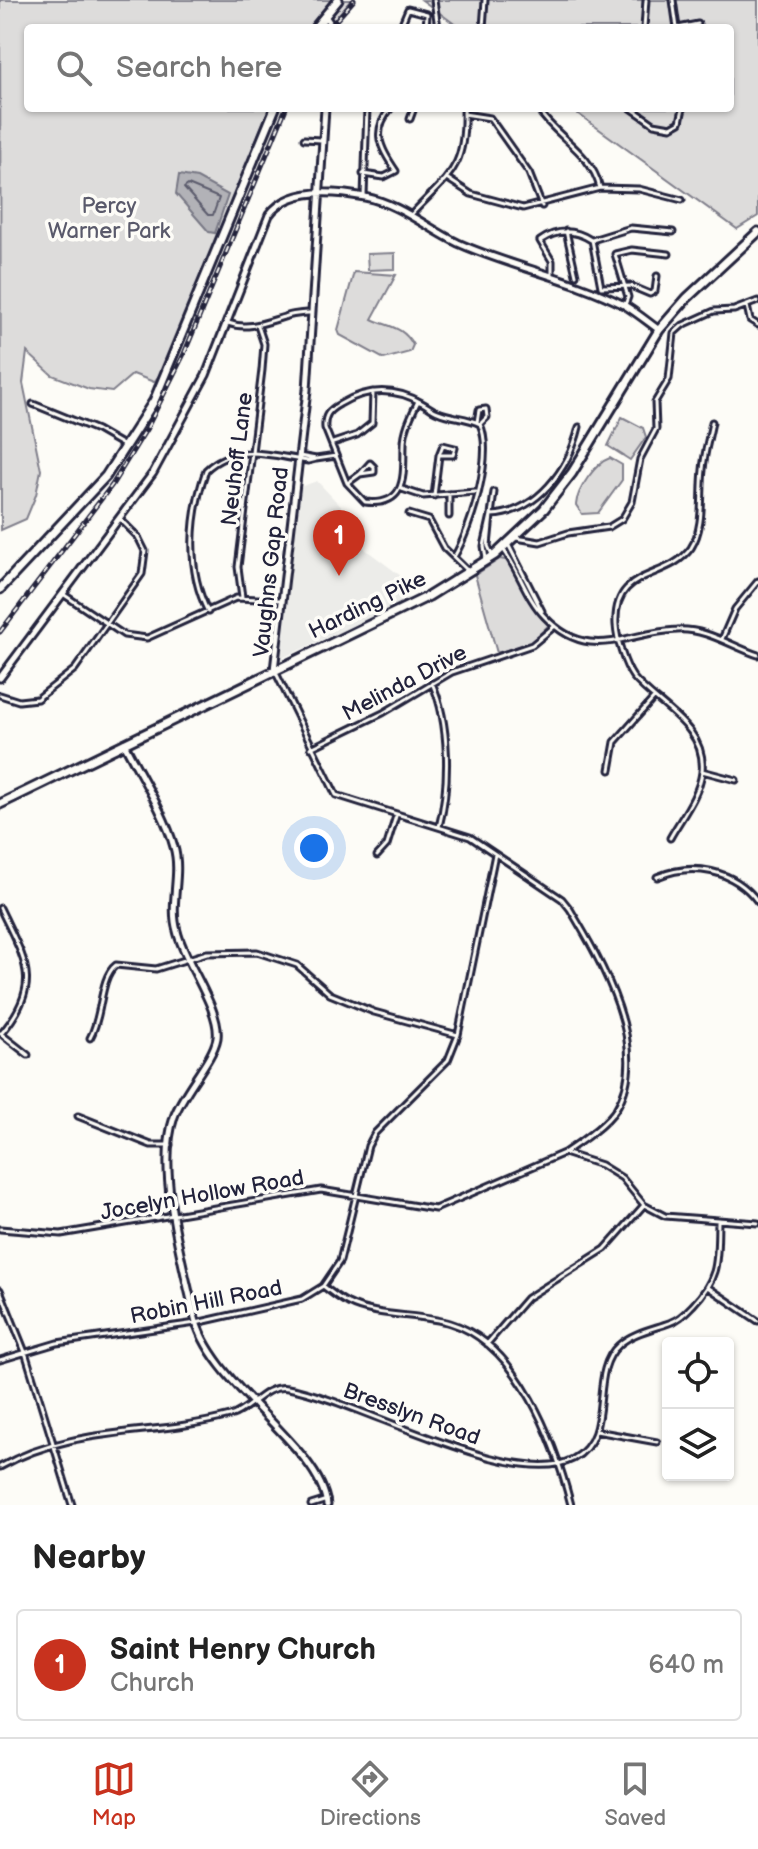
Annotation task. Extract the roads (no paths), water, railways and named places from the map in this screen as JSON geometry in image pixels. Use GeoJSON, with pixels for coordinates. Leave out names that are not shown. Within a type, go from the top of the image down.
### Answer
{"type":"FeatureCollection","features":[{"type":"Feature","properties":{"kind":"main road"},"geometry":{"type":"LineString","coordinates":[[318,24],[338,0]]}},
{"type":"Feature","properties":{"kind":"main road"},"geometry":{"type":"LineString","coordinates":[[0,589],[85,500],[126,447],[160,389],[273,112]]}},
{"type":"Feature","properties":{"kind":"main road","name":"Harding Pike"},"geometry":{"type":"LineString","coordinates":[[0,804],[468,573],[506,547],[567,480],[659,330],[758,232]]}},
{"type":"Feature","properties":{"kind":"street"},"geometry":{"type":"LineString","coordinates":[[434,0],[437,24]]}},
{"type":"Feature","properties":{"kind":"street"},"geometry":{"type":"LineString","coordinates":[[483,24],[485,0]]}},
{"type":"Feature","properties":{"kind":"street"},"geometry":{"type":"LineString","coordinates":[[644,24],[646,0]]}},
{"type":"Feature","properties":{"kind":"street"},"geometry":{"type":"LineString","coordinates":[[673,0],[677,24]]}},
{"type":"Feature","properties":{"kind":"street"},"geometry":{"type":"LineString","coordinates":[[402,24],[408,9],[427,14],[426,24]]}},
{"type":"Feature","properties":{"kind":"street"},"geometry":{"type":"LineString","coordinates":[[324,16],[330,24]]}},
{"type":"Feature","properties":{"kind":"street","name":"Vaughns Gap Road"},"geometry":{"type":"LineString","coordinates":[[325,112],[312,313],[274,670],[336,795],[470,837],[562,899],[570,909],[624,1021],[629,1047],[627,1072],[616,1110],[564,1153]]}},
{"type":"Feature","properties":{"kind":"street"},"geometry":{"type":"LineString","coordinates":[[364,197],[367,112]]}},
{"type":"Feature","properties":{"kind":"street"},"geometry":{"type":"LineString","coordinates":[[363,174],[384,177],[396,171],[379,146],[379,122],[388,112]]}},
{"type":"Feature","properties":{"kind":"street"},"geometry":{"type":"LineString","coordinates":[[410,119],[413,112]]}},
{"type":"Feature","properties":{"kind":"street"},"geometry":{"type":"LineString","coordinates":[[539,112],[545,121],[590,161],[600,188]]}},
{"type":"Feature","properties":{"kind":"street"},"geometry":{"type":"LineString","coordinates":[[637,112],[654,124],[671,127],[680,122],[682,112]]}},
{"type":"Feature","properties":{"kind":"street"},"geometry":{"type":"LineString","coordinates":[[410,216],[448,179],[460,160],[464,114],[490,118],[529,173],[542,206]]}},
{"type":"Feature","properties":{"kind":"street"},"geometry":{"type":"LineString","coordinates":[[304,139],[322,140]]}},
{"type":"Feature","properties":{"kind":"street"},"geometry":{"type":"LineString","coordinates":[[448,179],[471,194],[506,206],[542,206],[600,188],[639,189],[682,200]]}},
{"type":"Feature","properties":{"kind":"street"},"geometry":{"type":"LineString","coordinates":[[0,678],[121,520],[181,424],[228,323],[269,215],[277,204],[288,198],[319,194],[364,197],[410,216],[455,241],[625,305],[659,330]]}},
{"type":"Feature","properties":{"kind":"street"},"geometry":{"type":"LineString","coordinates":[[551,278],[552,261],[540,241],[554,232],[566,231],[592,240],[631,228],[673,232]]}},
{"type":"Feature","properties":{"kind":"street"},"geometry":{"type":"LineString","coordinates":[[566,231],[576,275]]}},
{"type":"Feature","properties":{"kind":"street"},"geometry":{"type":"LineString","coordinates":[[592,240],[601,287],[625,287],[653,294],[657,276]]}},
{"type":"Feature","properties":{"kind":"street"},"geometry":{"type":"LineString","coordinates":[[625,305],[627,294],[615,254],[632,250],[669,254]]}},
{"type":"Feature","properties":{"kind":"street"},"geometry":{"type":"LineString","coordinates":[[516,538],[540,542],[565,533],[609,527],[624,517],[633,500],[640,459],[656,429],[655,402],[669,379],[674,333],[683,325],[718,310],[758,301]]}},
{"type":"Feature","properties":{"kind":"street"},"geometry":{"type":"LineString","coordinates":[[747,305],[749,318],[758,325]]}},
{"type":"Feature","properties":{"kind":"street"},"geometry":{"type":"LineString","coordinates":[[228,323],[238,327],[258,326],[284,314],[312,313]]}},
{"type":"Feature","properties":{"kind":"street","name":"Neuhoff Lane"},"geometry":{"type":"LineString","coordinates":[[242,597],[238,567],[264,344],[258,326]]}},
{"type":"Feature","properties":{"kind":"street"},"geometry":{"type":"LineString","coordinates":[[333,443],[361,433],[373,422],[373,391]]}},
{"type":"Feature","properties":{"kind":"street"},"geometry":{"type":"LineString","coordinates":[[418,401],[405,434],[406,464],[401,488],[388,499],[369,503],[359,499],[347,483],[325,428],[327,413],[350,398],[373,391],[396,393],[418,401],[439,413],[478,423],[484,441],[476,492],[468,530],[454,557]]}},
{"type":"Feature","properties":{"kind":"street"},"geometry":{"type":"LineString","coordinates":[[33,404],[97,430],[126,447]]}},
{"type":"Feature","properties":{"kind":"street"},"geometry":{"type":"LineString","coordinates":[[670,838],[695,794],[702,771],[695,740],[679,718],[632,674],[619,642],[616,613],[624,592],[642,576],[691,548],[698,532],[703,467],[712,422]]}},
{"type":"Feature","properties":{"kind":"street"},"geometry":{"type":"LineString","coordinates":[[491,515],[518,510],[538,496],[567,459],[579,427]]}},
{"type":"Feature","properties":{"kind":"street"},"geometry":{"type":"LineString","coordinates":[[208,612],[195,587],[192,569],[206,470],[216,460],[230,454],[316,459],[336,456]]}},
{"type":"Feature","properties":{"kind":"street"},"geometry":{"type":"LineString","coordinates":[[434,496],[439,455]]}},
{"type":"Feature","properties":{"kind":"street"},"geometry":{"type":"LineString","coordinates":[[347,483],[360,474]]}},
{"type":"Feature","properties":{"kind":"street"},"geometry":{"type":"LineString","coordinates":[[401,488],[417,495],[434,496],[476,492]]}},
{"type":"Feature","properties":{"kind":"street"},"geometry":{"type":"LineString","coordinates":[[490,559],[484,548],[494,492]]}},
{"type":"Feature","properties":{"kind":"street"},"geometry":{"type":"LineString","coordinates":[[449,494],[449,516]]}},
{"type":"Feature","properties":{"kind":"street"},"geometry":{"type":"LineString","coordinates":[[409,514],[429,520],[442,546],[468,573]]}},
{"type":"Feature","properties":{"kind":"street"},"geometry":{"type":"LineString","coordinates":[[0,695],[19,701],[37,699],[75,669],[142,574],[145,563],[138,537],[121,520]]}},
{"type":"Feature","properties":{"kind":"street"},"geometry":{"type":"LineString","coordinates":[[506,547],[531,599],[555,626],[582,641],[619,642],[676,630],[722,639],[758,655]]}},
{"type":"Feature","properties":{"kind":"street"},"geometry":{"type":"LineString","coordinates":[[722,639],[735,609],[758,581]]}},
{"type":"Feature","properties":{"kind":"street"},"geometry":{"type":"LineString","coordinates":[[63,594],[124,635],[147,638],[242,597],[280,600]]}},
{"type":"Feature","properties":{"kind":"street","name":"Melinda Drive"},"geometry":{"type":"LineString","coordinates":[[311,748],[374,718],[470,664],[532,645],[555,626]]}},
{"type":"Feature","properties":{"kind":"street"},"geometry":{"type":"LineString","coordinates":[[432,683],[441,705],[448,788],[439,827]]}},
{"type":"Feature","properties":{"kind":"street"},"geometry":{"type":"LineString","coordinates":[[610,770],[615,742],[655,696]]}},
{"type":"Feature","properties":{"kind":"street"},"geometry":{"type":"LineString","coordinates":[[124,742],[174,847],[174,915],[186,959],[211,1008],[217,1037],[182,1097],[173,1120],[170,1145],[175,1214],[196,1323],[214,1359],[311,1470],[327,1502],[311,1505]]}},
{"type":"Feature","properties":{"kind":"street"},"geometry":{"type":"LineString","coordinates":[[702,771],[718,772],[736,780]]}},
{"type":"Feature","properties":{"kind":"street"},"geometry":{"type":"LineString","coordinates":[[377,856],[387,845],[396,816]]}},
{"type":"Feature","properties":{"kind":"street"},"geometry":{"type":"LineString","coordinates":[[495,854],[458,1035],[448,1060],[375,1133],[353,1197],[340,1261],[323,1286],[350,1305],[449,1323],[487,1344],[515,1378],[549,1431],[571,1505]]}},
{"type":"Feature","properties":{"kind":"street"},"geometry":{"type":"LineString","coordinates":[[657,877],[683,869],[709,870],[748,891],[758,902]]}},
{"type":"Feature","properties":{"kind":"street"},"geometry":{"type":"LineString","coordinates":[[0,908],[28,974],[24,1002],[1,1034],[28,1055]]}},
{"type":"Feature","properties":{"kind":"street"},"geometry":{"type":"LineString","coordinates":[[90,1038],[101,1015],[109,971],[124,963],[167,967],[186,959],[237,950],[270,955],[297,965],[330,994],[374,1012],[458,1035]]}},
{"type":"Feature","properties":{"kind":"street"},"geometry":{"type":"LineString","coordinates":[[78,1116],[151,1145],[170,1145]]}},
{"type":"Feature","properties":{"kind":"street"},"geometry":{"type":"LineString","coordinates":[[564,1153],[601,1165],[622,1178],[644,1205],[665,1216],[758,1223]]}},
{"type":"Feature","properties":{"kind":"street","name":"Jocelyn Hollow Road"},"geometry":{"type":"LineString","coordinates":[[0,1229],[61,1234],[293,1192],[321,1190],[435,1209],[564,1153]]}},
{"type":"Feature","properties":{"kind":"street"},"geometry":{"type":"LineString","coordinates":[[487,1344],[527,1298],[605,1249],[644,1205]]}},
{"type":"Feature","properties":{"kind":"street"},"geometry":{"type":"LineString","coordinates":[[560,1464],[578,1455],[596,1431],[605,1375],[615,1348],[642,1332],[677,1320],[709,1288],[716,1269],[718,1222]]}},
{"type":"Feature","properties":{"kind":"street","name":"Robin Hill Road"},"geometry":{"type":"LineString","coordinates":[[0,1360],[57,1343],[196,1323],[302,1299],[323,1286]]}},
{"type":"Feature","properties":{"kind":"street"},"geometry":{"type":"LineString","coordinates":[[709,1288],[758,1321]]}},
{"type":"Feature","properties":{"kind":"street"},"geometry":{"type":"LineString","coordinates":[[0,1290],[25,1352],[72,1505]]}},
{"type":"Feature","properties":{"kind":"street","name":"Bresslyn Road"},"geometry":{"type":"LineString","coordinates":[[0,1467],[52,1444],[230,1416],[270,1391],[289,1388],[359,1409],[470,1452],[536,1464],[560,1464]]}},
{"type":"Feature","properties":{"kind":"street"},"geometry":{"type":"LineString","coordinates":[[596,1431],[657,1442]]}},
{"type":"Feature","properties":{"kind":"water"},"geometry":{"type":"Polygon","coordinates":[[[179,175],[197,178],[228,195],[215,233],[209,232],[176,194],[179,175]]]}},
{"type":"Feature","properties":{"kind":"railway"},"geometry":{"type":"LineString","coordinates":[[333,24],[354,0]]}},
{"type":"Feature","properties":{"kind":"railway"},"geometry":{"type":"LineString","coordinates":[[0,632],[112,485],[147,428],[184,354],[284,112]]}},
{"type":"Feature","properties":{"kind":"place","name":"Saint Henry Church"},"geometry":{"type":"Point","coordinates":[339,576]}},
{"type":"Feature","properties":{"kind":"park label","name":"Percy Warner Park"},"geometry":{"type":"Point","coordinates":[109,218]}}]}
